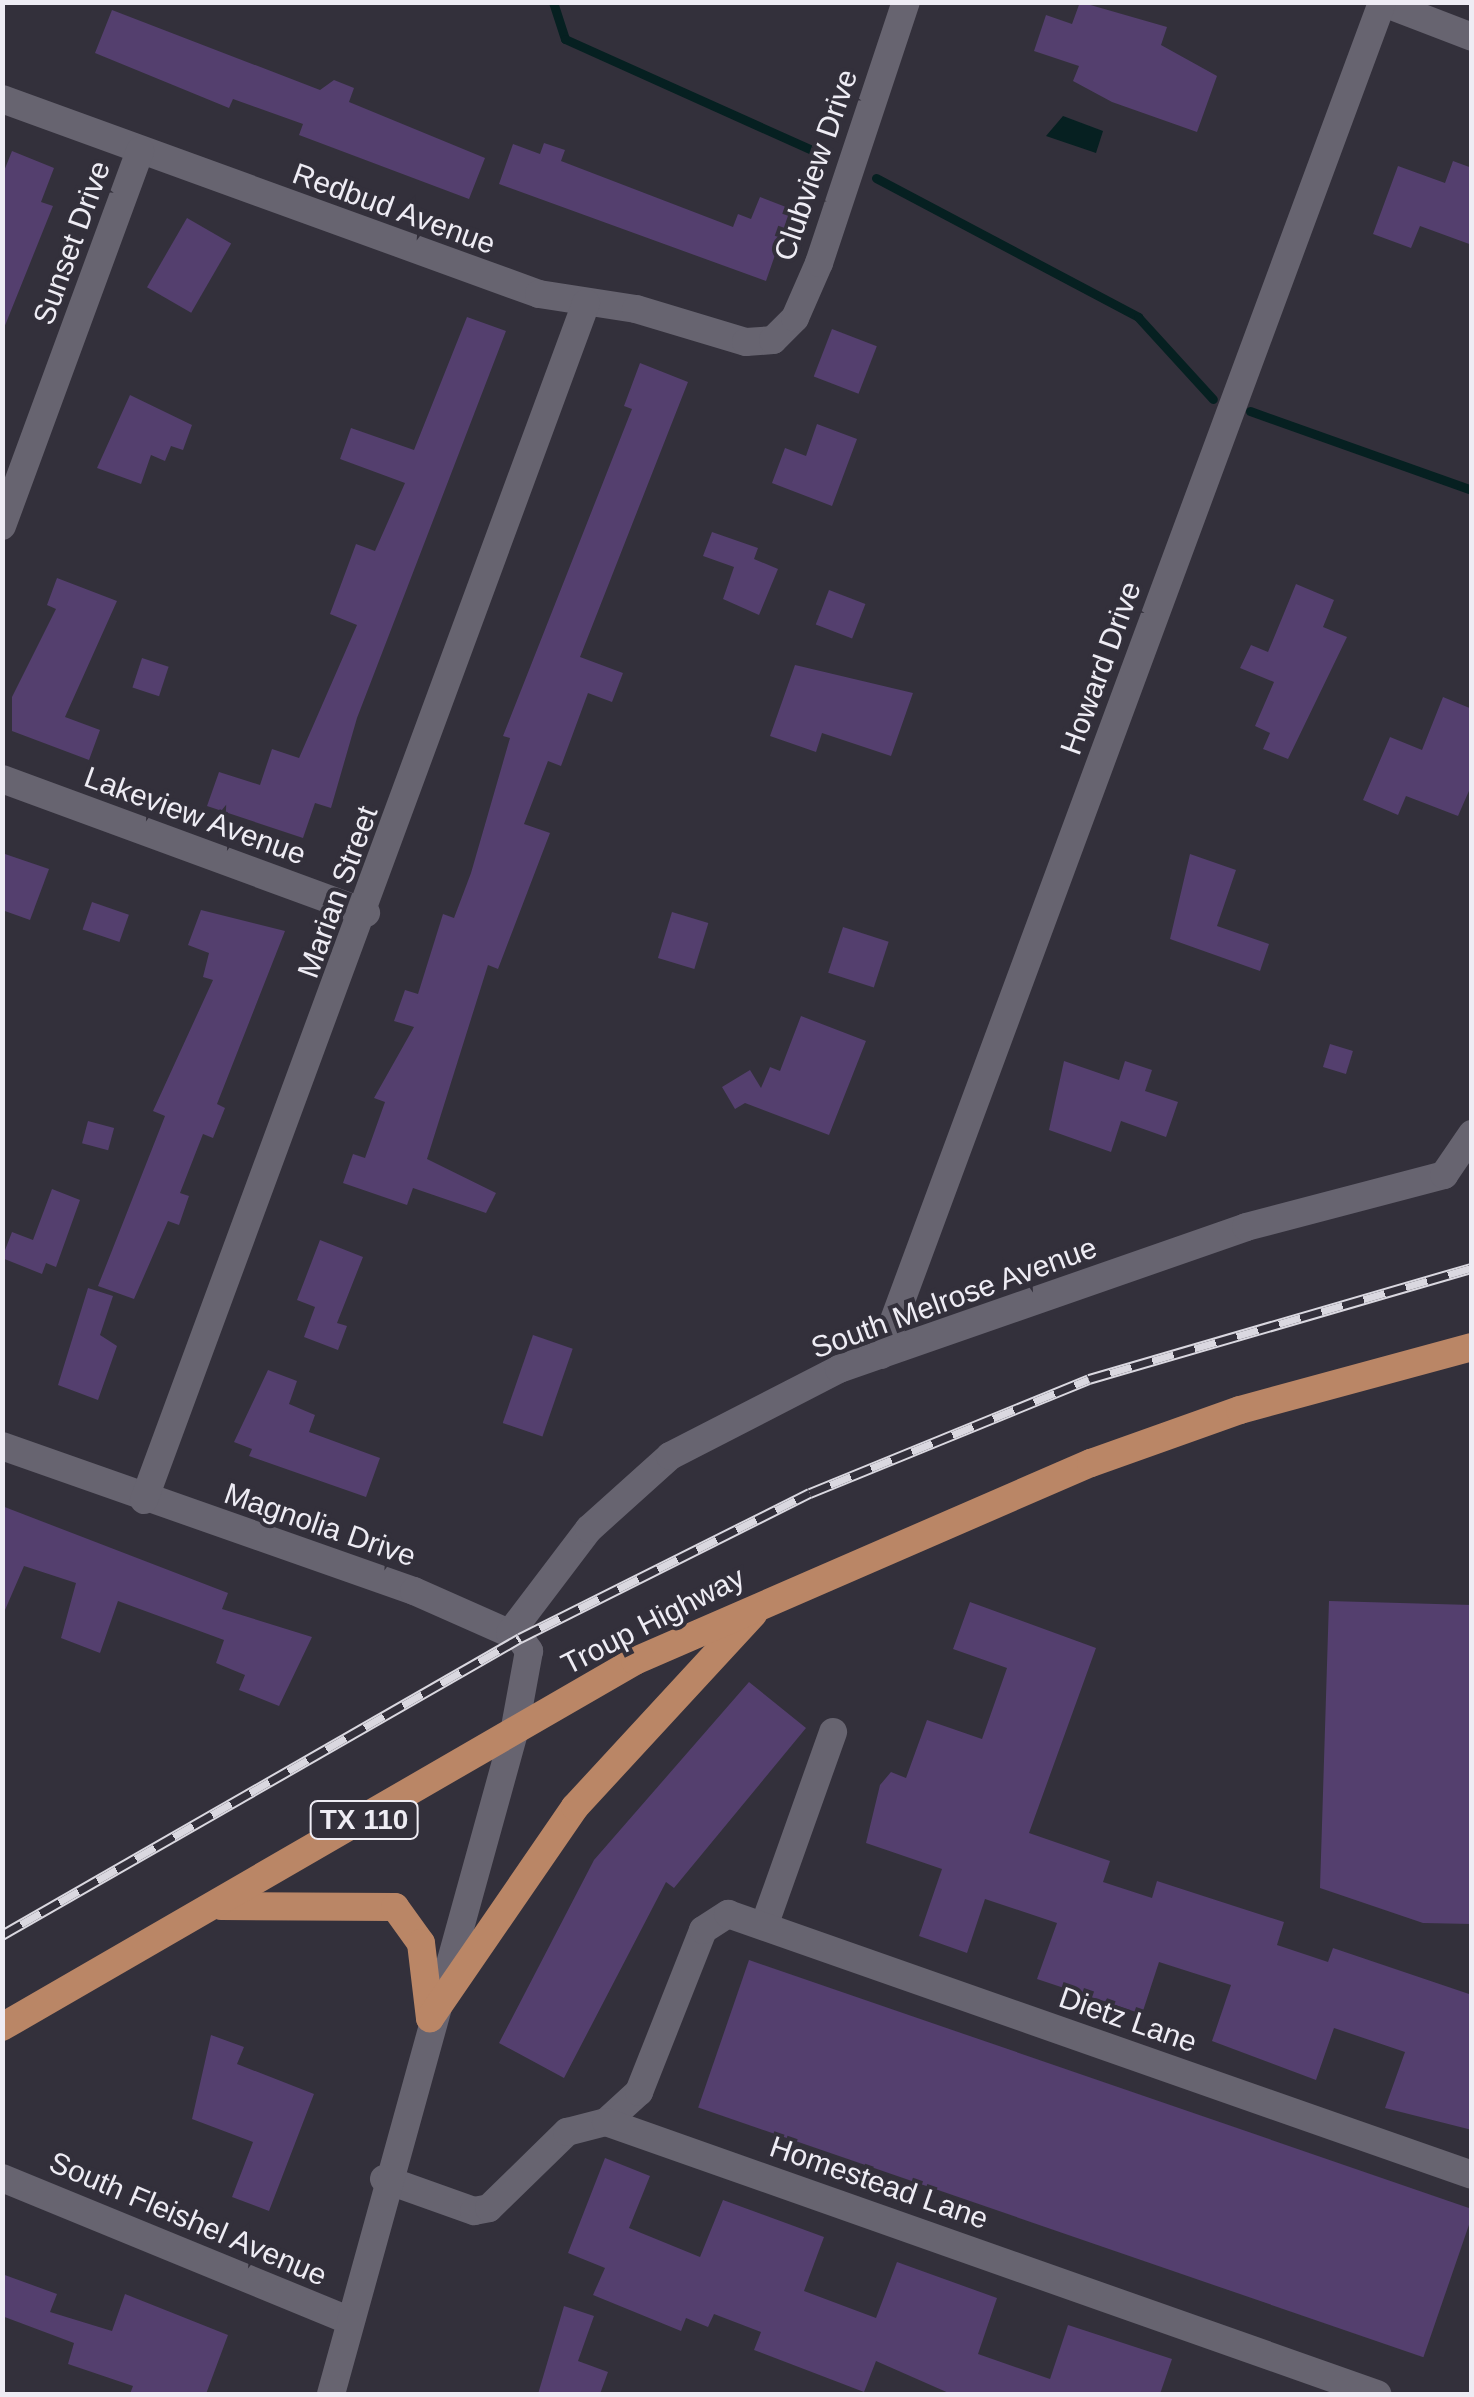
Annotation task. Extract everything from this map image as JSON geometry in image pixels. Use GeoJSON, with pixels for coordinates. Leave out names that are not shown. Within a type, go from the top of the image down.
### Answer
{"type":"FeatureCollection","features":[{"type":"Feature","properties":{"kind":"main road","name":"Troup Highway"},"geometry":{"type":"LineString","coordinates":[[514,1734],[636,1660],[766,1600],[1091,1462],[1240,1410],[1472,1347]]}},
{"type":"Feature","properties":{"kind":"main road"},"geometry":{"type":"LineString","coordinates":[[430,2018],[575,1807],[766,1600]]}},
{"type":"Feature","properties":{"kind":"main road","name":"TX 110"},"geometry":{"type":"LineString","coordinates":[[2,2027],[514,1734]]}},
{"type":"Feature","properties":{"kind":"main road"},"geometry":{"type":"LineString","coordinates":[[214,1906],[394,1908],[421,1943],[430,2018]]}},
{"type":"Feature","properties":{"kind":"street","name":"Clubview Drive"},"geometry":{"type":"LineString","coordinates":[[773,340],[795,318],[819,264],[906,2]]}},
{"type":"Feature","properties":{"kind":"street"},"geometry":{"type":"LineString","coordinates":[[1381,3],[1472,37]]}},
{"type":"Feature","properties":{"kind":"street","name":"Howard Drive"},"geometry":{"type":"LineString","coordinates":[[881,1355],[1381,3]]}},
{"type":"Feature","properties":{"kind":"street","name":"Redbud Avenue"},"geometry":{"type":"LineString","coordinates":[[2,99],[420,254],[586,303],[746,342],[773,340]]}},
{"type":"Feature","properties":{"kind":"street","name":"Sunset Drive"},"geometry":{"type":"LineString","coordinates":[[2,526],[140,151]]}},
{"type":"Feature","properties":{"kind":"street","name":"Marian Street"},"geometry":{"type":"LineString","coordinates":[[144,1500],[366,913],[586,303]]}},
{"type":"Feature","properties":{"kind":"street","name":"Lakeview Avenue"},"geometry":{"type":"LineString","coordinates":[[2,779],[366,913]]}},
{"type":"Feature","properties":{"kind":"street","name":"South Melrose Avenue"},"geometry":{"type":"LineString","coordinates":[[510,1633],[641,1478],[881,1355],[1246,1227],[1444,1175],[1472,1134]]}},
{"type":"Feature","properties":{"kind":"street","name":"Magnolia Drive"},"geometry":{"type":"LineString","coordinates":[[2,1446],[510,1633]]}},
{"type":"Feature","properties":{"kind":"street"},"geometry":{"type":"LineString","coordinates":[[331,2394],[384,2179],[514,1734],[529,1652],[510,1633]]}},
{"type":"Feature","properties":{"kind":"street"},"geometry":{"type":"LineString","coordinates":[[764,1926],[832,1732]]}},
{"type":"Feature","properties":{"kind":"street","name":"Dietz Lane"},"geometry":{"type":"LineString","coordinates":[[606,2122],[650,2074],[710,1919],[764,1926],[1472,2175]]}},
{"type":"Feature","properties":{"kind":"street"},"geometry":{"type":"LineString","coordinates":[[384,2179],[474,2211],[488,2208],[567,2132],[606,2122]]}},
{"type":"Feature","properties":{"kind":"street","name":"Homestead Lane"},"geometry":{"type":"LineString","coordinates":[[606,2122],[1377,2394]]}},
{"type":"Feature","properties":{"kind":"street","name":"South Fleishel Avenue"},"geometry":{"type":"LineString","coordinates":[[2,2178],[350,2322]]}},
{"type":"Feature","properties":{"kind":"shaded area"},"geometry":{"type":"Polygon","coordinates":[[[1063,116],[1103,131],[1096,153],[1046,136],[1063,116]]]}},
{"type":"Feature","properties":{"kind":"building"},"geometry":{"type":"Polygon","coordinates":[[[1080,2],[1167,27],[1161,45],[1217,76],[1197,132],[1112,102],[1073,81],[1079,66],[1034,51],[1046,15],[1072,24],[1080,2]]]}},
{"type":"Feature","properties":{"kind":"building"},"geometry":{"type":"Polygon","coordinates":[[[112,10],[320,90],[334,80],[354,88],[349,102],[485,158],[469,199],[299,135],[303,124],[233,99],[229,108],[95,53],[112,10]]]}},
{"type":"Feature","properties":{"kind":"building"},"geometry":{"type":"Polygon","coordinates":[[[544,143],[565,150],[561,161],[733,227],[738,214],[751,219],[760,197],[791,209],[766,281],[499,184],[513,144],[540,154],[544,143]]]}},
{"type":"Feature","properties":{"kind":"building"},"geometry":{"type":"Polygon","coordinates":[[[12,151],[54,168],[41,202],[53,206],[4,328],[2,176],[12,151]]]}},
{"type":"Feature","properties":{"kind":"building"},"geometry":{"type":"Polygon","coordinates":[[[1453,161],[1472,168],[1472,245],[1420,226],[1411,248],[1373,234],[1398,166],[1445,183],[1453,161]]]}},
{"type":"Feature","properties":{"kind":"building"},"geometry":{"type":"Polygon","coordinates":[[[187,218],[231,244],[191,313],[147,287],[187,218]]]}},
{"type":"Feature","properties":{"kind":"building"},"geometry":{"type":"Polygon","coordinates":[[[467,317],[506,331],[357,718],[331,808],[315,803],[303,838],[207,806],[219,772],[260,785],[272,749],[299,758],[357,625],[330,614],[356,544],[375,551],[405,483],[340,459],[351,428],[414,450],[467,317]]]}},
{"type":"Feature","properties":{"kind":"building"},"geometry":{"type":"Polygon","coordinates":[[[832,329],[877,346],[859,394],[814,377],[832,329]]]}},
{"type":"Feature","properties":{"kind":"building"},"geometry":{"type":"Polygon","coordinates":[[[640,363],[688,382],[580,657],[623,673],[612,702],[588,693],[561,766],[548,761],[524,824],[550,833],[498,969],[488,965],[427,1159],[496,1193],[486,1213],[413,1188],[407,1205],[343,1183],[353,1154],[365,1158],[385,1102],[374,1098],[414,1027],[394,1021],[405,990],[418,994],[443,914],[454,918],[471,873],[510,738],[503,736],[632,409],[624,406],[640,363]]]}},
{"type":"Feature","properties":{"kind":"building"},"geometry":{"type":"Polygon","coordinates":[[[130,395],[192,425],[183,450],[171,446],[165,461],[151,455],[141,484],[97,468],[130,395]]]}},
{"type":"Feature","properties":{"kind":"building"},"geometry":{"type":"Polygon","coordinates":[[[817,424],[857,439],[832,506],[772,483],[785,448],[806,456],[817,424]]]}},
{"type":"Feature","properties":{"kind":"building"},"geometry":{"type":"Polygon","coordinates":[[[712,532],[758,548],[754,559],[778,569],[759,615],[723,599],[734,567],[703,556],[712,532]]]}},
{"type":"Feature","properties":{"kind":"building"},"geometry":{"type":"Polygon","coordinates":[[[57,578],[117,601],[65,717],[100,730],[89,760],[12,731],[12,697],[56,609],[47,605],[57,578]]]}},
{"type":"Feature","properties":{"kind":"building"},"geometry":{"type":"Polygon","coordinates":[[[1296,584],[1334,600],[1323,627],[1347,637],[1288,759],[1263,749],[1270,733],[1255,726],[1274,682],[1240,668],[1251,645],[1268,652],[1296,584]]]}},
{"type":"Feature","properties":{"kind":"building"},"geometry":{"type":"Polygon","coordinates":[[[829,590],[865,604],[852,639],[816,625],[829,590]]]}},
{"type":"Feature","properties":{"kind":"building"},"geometry":{"type":"Polygon","coordinates":[[[142,658],[169,667],[159,696],[132,687],[142,658]]]}},
{"type":"Feature","properties":{"kind":"building"},"geometry":{"type":"Polygon","coordinates":[[[795,665],[913,693],[891,756],[822,733],[816,752],[770,736],[795,665]]]}},
{"type":"Feature","properties":{"kind":"building"},"geometry":{"type":"Polygon","coordinates":[[[1443,697],[1472,709],[1472,784],[1458,816],[1406,796],[1398,815],[1363,800],[1390,737],[1422,750],[1443,697]]]}},
{"type":"Feature","properties":{"kind":"building"},"geometry":{"type":"Polygon","coordinates":[[[2,853],[49,869],[30,920],[2,910],[2,853]]]}},
{"type":"Feature","properties":{"kind":"building"},"geometry":{"type":"Polygon","coordinates":[[[1190,854],[1236,870],[1217,926],[1269,944],[1260,971],[1170,939],[1190,854]]]}},
{"type":"Feature","properties":{"kind":"building"},"geometry":{"type":"Polygon","coordinates":[[[92,902],[129,915],[119,942],[83,929],[92,902]]]}},
{"type":"Feature","properties":{"kind":"building"},"geometry":{"type":"Polygon","coordinates":[[[201,910],[285,931],[217,1104],[225,1108],[213,1138],[203,1134],[180,1193],[189,1196],[179,1225],[168,1221],[134,1299],[98,1286],[165,1116],[153,1111],[213,980],[203,977],[209,953],[188,945],[201,910]]]}},
{"type":"Feature","properties":{"kind":"building"},"geometry":{"type":"Polygon","coordinates":[[[672,912],[708,923],[694,969],[658,958],[672,912]]]}},
{"type":"Feature","properties":{"kind":"building"},"geometry":{"type":"Polygon","coordinates":[[[843,927],[889,942],[874,987],[828,973],[843,927]]]}},
{"type":"Feature","properties":{"kind":"building"},"geometry":{"type":"Polygon","coordinates":[[[801,1016],[866,1041],[829,1135],[745,1103],[735,1109],[722,1087],[750,1070],[761,1088],[770,1067],[780,1071],[801,1016]]]}},
{"type":"Feature","properties":{"kind":"building"},"geometry":{"type":"Polygon","coordinates":[[[1330,1044],[1353,1051],[1346,1074],[1323,1067],[1330,1044]]]}},
{"type":"Feature","properties":{"kind":"building"},"geometry":{"type":"Polygon","coordinates":[[[1064,1061],[1119,1080],[1125,1061],[1152,1070],[1145,1091],[1178,1102],[1166,1137],[1121,1121],[1111,1152],[1049,1130],[1064,1061]]]}},
{"type":"Feature","properties":{"kind":"building"},"geometry":{"type":"Polygon","coordinates":[[[88,1121],[114,1128],[108,1150],[82,1143],[88,1121]]]}},
{"type":"Feature","properties":{"kind":"building"},"geometry":{"type":"Polygon","coordinates":[[[52,1189],[80,1200],[56,1267],[46,1263],[42,1274],[2,1258],[12,1232],[33,1240],[52,1189]]]}},
{"type":"Feature","properties":{"kind":"building"},"geometry":{"type":"Polygon","coordinates":[[[320,1240],[363,1257],[337,1323],[347,1326],[338,1350],[304,1337],[315,1307],[297,1300],[320,1240]]]}},
{"type":"Feature","properties":{"kind":"building"},"geometry":{"type":"Polygon","coordinates":[[[88,1288],[113,1296],[100,1335],[117,1346],[98,1400],[58,1385],[88,1288]]]}},
{"type":"Feature","properties":{"kind":"building"},"geometry":{"type":"Polygon","coordinates":[[[533,1335],[573,1349],[542,1437],[503,1423],[533,1335]]]}},
{"type":"Feature","properties":{"kind":"building"},"geometry":{"type":"Polygon","coordinates":[[[268,1370],[297,1381],[289,1404],[315,1415],[309,1432],[380,1458],[366,1497],[249,1456],[252,1449],[234,1442],[268,1370]]]}},
{"type":"Feature","properties":{"kind":"building"},"geometry":{"type":"Polygon","coordinates":[[[2,1506],[228,1593],[222,1609],[312,1637],[279,1706],[239,1690],[245,1675],[216,1663],[224,1640],[118,1601],[100,1653],[61,1638],[76,1583],[24,1566],[2,1617],[2,1506]]]}},
{"type":"Feature","properties":{"kind":"building"},"geometry":{"type":"Polygon","coordinates":[[[1329,1601],[1472,1605],[1472,1924],[1423,1923],[1320,1888],[1329,1601]]]}},
{"type":"Feature","properties":{"kind":"building"},"geometry":{"type":"Polygon","coordinates":[[[970,1602],[1096,1648],[1029,1833],[1110,1861],[1103,1882],[1152,1898],[1157,1881],[1284,1922],[1277,1945],[1328,1962],[1333,1948],[1472,1995],[1472,2130],[1385,2108],[1405,2052],[1334,2028],[1316,2080],[1212,2041],[1231,1985],[1159,1962],[1142,2014],[1037,1979],[1057,1923],[985,1899],[967,1953],[919,1936],[942,1869],[866,1843],[880,1785],[891,1772],[906,1778],[927,1720],[982,1739],[1007,1668],[953,1649],[970,1602]]]}},
{"type":"Feature","properties":{"kind":"building"},"geometry":{"type":"Polygon","coordinates":[[[749,1682],[806,1728],[674,1888],[666,1882],[564,2078],[499,2043],[594,1860],[749,1682]]]}},
{"type":"Feature","properties":{"kind":"building"},"geometry":{"type":"Polygon","coordinates":[[[749,1960],[1472,2209],[1423,2357],[698,2108],[749,1960]]]}},
{"type":"Feature","properties":{"kind":"building"},"geometry":{"type":"Polygon","coordinates":[[[211,2035],[244,2047],[237,2064],[314,2094],[269,2211],[232,2197],[253,2142],[192,2119],[211,2035]]]}},
{"type":"Feature","properties":{"kind":"building"},"geometry":{"type":"Polygon","coordinates":[[[605,2158],[650,2176],[629,2228],[700,2257],[723,2200],[824,2237],[804,2291],[876,2318],[897,2262],[997,2298],[978,2354],[1050,2379],[1068,2325],[1172,2359],[1160,2394],[951,2394],[876,2361],[864,2392],[754,2350],[761,2332],[714,2314],[708,2327],[686,2318],[681,2331],[593,2295],[605,2268],[568,2253],[605,2158]]]}},
{"type":"Feature","properties":{"kind":"building"},"geometry":{"type":"Polygon","coordinates":[[[2,2274],[57,2294],[50,2312],[112,2331],[125,2294],[228,2335],[206,2394],[130,2394],[133,2386],[68,2364],[74,2343],[2,2316],[2,2274]]]}},
{"type":"Feature","properties":{"kind":"building"},"geometry":{"type":"Polygon","coordinates":[[[564,2306],[594,2316],[578,2361],[608,2372],[600,2394],[538,2394],[564,2306]]]}},
{"type":"Feature","properties":{"kind":"waterway"},"geometry":{"type":"LineString","coordinates":[[553,2],[565,39],[827,157]]}},
{"type":"Feature","properties":{"kind":"waterway"},"geometry":{"type":"LineString","coordinates":[[876,178],[1138,317],[1213,399]]}},
{"type":"Feature","properties":{"kind":"waterway"},"geometry":{"type":"LineString","coordinates":[[1250,411],[1472,490]]}},
{"type":"Feature","properties":{"kind":"railway"},"geometry":{"type":"LineString","coordinates":[[2,1935],[520,1638],[810,1493],[1089,1379],[1472,1268]]}}]}
